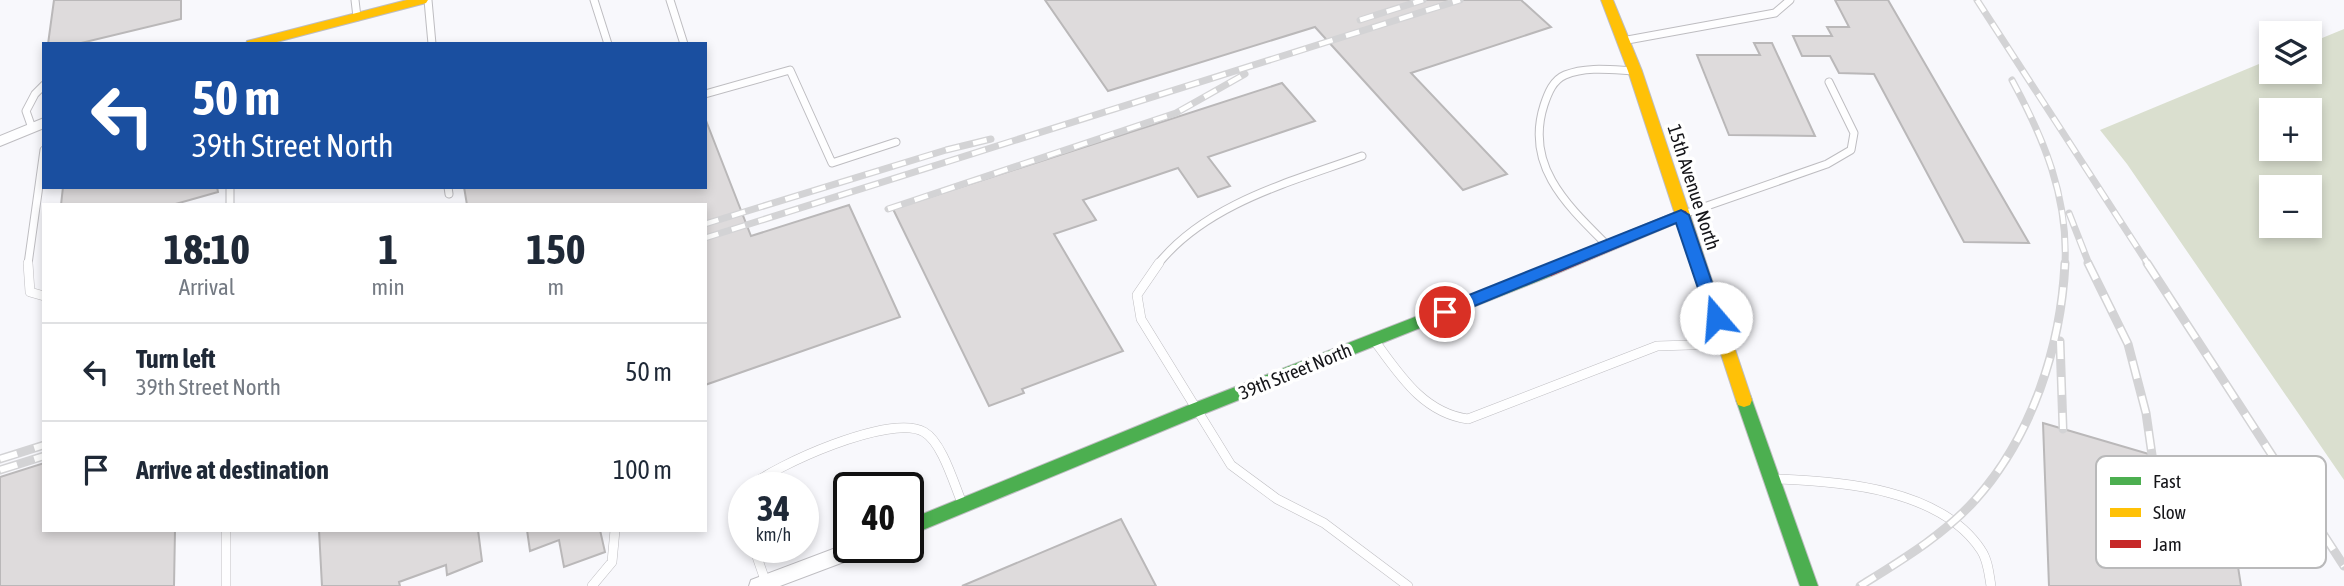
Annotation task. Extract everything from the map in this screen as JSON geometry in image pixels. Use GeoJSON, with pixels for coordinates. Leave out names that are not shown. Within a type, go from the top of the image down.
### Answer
{"type":"FeatureCollection","features":[{"type":"Feature","properties":{"kind":"street"},"geometry":{"type":"LineString","coordinates":[[261,42],[422,0]]}},
{"type":"Feature","properties":{"kind":"street","name":"15th Avenue North"},"geometry":{"type":"LineString","coordinates":[[1607,0],[1635,72],[1724,344],[1809,586]]}},
{"type":"Feature","properties":{"kind":"street"},"geometry":{"type":"LineString","coordinates":[[0,141],[38,125]]}},
{"type":"Feature","properties":{"kind":"street","name":"39th Street North"},"geometry":{"type":"LineString","coordinates":[[924,522],[1195,410],[1609,247],[1681,215]]}},
{"type":"Feature","properties":{"kind":"street"},"geometry":{"type":"LineString","coordinates":[[762,585],[833,558]]}},
{"type":"Feature","properties":{"kind":"lane"},"geometry":{"type":"LineString","coordinates":[[355,0],[357,17]]}},
{"type":"Feature","properties":{"kind":"lane"},"geometry":{"type":"LineString","coordinates":[[428,0],[432,42]]}},
{"type":"Feature","properties":{"kind":"lane"},"geometry":{"type":"LineString","coordinates":[[594,0],[607,42]]}},
{"type":"Feature","properties":{"kind":"lane"},"geometry":{"type":"LineString","coordinates":[[670,0],[683,42]]}},
{"type":"Feature","properties":{"kind":"lane"},"geometry":{"type":"LineString","coordinates":[[1622,41],[1775,13],[1790,0]]}},
{"type":"Feature","properties":{"kind":"lane"},"geometry":{"type":"LineString","coordinates":[[707,93],[790,70],[832,163],[896,142]]}},
{"type":"Feature","properties":{"kind":"lane"},"geometry":{"type":"LineString","coordinates":[[1609,247],[1553,187],[1540,151],[1540,114],[1553,82],[1564,76],[1582,70],[1635,72]]}},
{"type":"Feature","properties":{"kind":"lane"},"geometry":{"type":"LineString","coordinates":[[1681,215],[1827,164],[1851,150],[1854,133],[1829,82]]}},
{"type":"Feature","properties":{"kind":"lane"},"geometry":{"type":"LineString","coordinates":[[38,125],[26,110],[42,87]]}},
{"type":"Feature","properties":{"kind":"lane"},"geometry":{"type":"LineString","coordinates":[[1362,156],[1270,191],[1217,216],[1181,240],[1151,272],[1137,295],[1141,319],[1231,465],[1277,499],[1324,523],[1408,586]]}},
{"type":"Feature","properties":{"kind":"lane"},"geometry":{"type":"LineString","coordinates":[[42,164],[28,265],[30,292],[42,295]]}},
{"type":"Feature","properties":{"kind":"lane"},"geometry":{"type":"LineString","coordinates":[[1374,340],[1429,404],[1437,412],[1453,419],[1468,419],[1657,346],[1724,344]]}},
{"type":"Feature","properties":{"kind":"lane"},"geometry":{"type":"LineString","coordinates":[[768,472],[881,429],[899,426],[925,431],[934,442],[964,507]]}},
{"type":"Feature","properties":{"kind":"lane"},"geometry":{"type":"LineString","coordinates":[[1772,479],[1827,480],[1869,487],[1952,521],[1980,550],[1991,586]]}},
{"type":"Feature","properties":{"kind":"lane"},"geometry":{"type":"LineString","coordinates":[[226,532],[226,586]]}},
{"type":"Feature","properties":{"kind":"lane"},"geometry":{"type":"LineString","coordinates":[[592,586],[611,569],[615,532]]}},
{"type":"Feature","properties":{"kind":"lane"},"geometry":{"type":"LineString","coordinates":[[757,563],[762,585]]}},
{"type":"Feature","properties":{"kind":"green space"},"geometry":{"type":"Polygon","coordinates":[[[2344,29],[2344,480],[2127,164],[2100,130],[2259,64],[2259,84],[2322,84],[2322,38],[2344,29]]]}},
{"type":"Feature","properties":{"kind":"building"},"geometry":{"type":"Polygon","coordinates":[[[54,0],[181,0],[181,19],[85,42],[48,42],[54,0]]]}},
{"type":"Feature","properties":{"kind":"building"},"geometry":{"type":"Polygon","coordinates":[[[1045,0],[1521,0],[1551,27],[1411,73],[1507,174],[1463,190],[1315,27],[1108,91],[1045,0]]]}},
{"type":"Feature","properties":{"kind":"building"},"geometry":{"type":"Polygon","coordinates":[[[1835,0],[1888,0],[2029,243],[1964,242],[1874,74],[1839,73],[1830,56],[1802,56],[1793,36],[1832,36],[1827,27],[1849,27],[1835,0]]]}},
{"type":"Feature","properties":{"kind":"building"},"geometry":{"type":"Polygon","coordinates":[[[1754,43],[1772,43],[1815,136],[1729,135],[1697,55],[1760,55],[1754,43]]]}},
{"type":"Feature","properties":{"kind":"building"},"geometry":{"type":"Polygon","coordinates":[[[1282,83],[1315,121],[1208,157],[1230,186],[1198,197],[1178,168],[1083,200],[1096,220],[1054,234],[1123,351],[1022,389],[1024,393],[989,406],[893,209],[1282,83]]]}},
{"type":"Feature","properties":{"kind":"building"},"geometry":{"type":"Polygon","coordinates":[[[707,123],[751,236],[849,205],[900,317],[707,384],[707,203],[467,203],[464,189],[707,189],[707,123]]]}},
{"type":"Feature","properties":{"kind":"building"},"geometry":{"type":"Polygon","coordinates":[[[63,189],[217,189],[218,192],[179,203],[61,203],[63,189]]]}},
{"type":"Feature","properties":{"kind":"building"},"geometry":{"type":"Polygon","coordinates":[[[2043,423],[2156,456],[2096,456],[2096,568],[2238,568],[2241,586],[2049,586],[2043,423]]]}},
{"type":"Feature","properties":{"kind":"building"},"geometry":{"type":"Polygon","coordinates":[[[42,464],[42,532],[175,532],[174,586],[0,586],[0,477],[42,464]]]}},
{"type":"Feature","properties":{"kind":"building"},"geometry":{"type":"Polygon","coordinates":[[[1121,519],[1156,586],[962,586],[1121,519]]]}},
{"type":"Feature","properties":{"kind":"building"},"geometry":{"type":"Polygon","coordinates":[[[319,532],[478,532],[482,561],[447,575],[446,565],[399,582],[400,586],[322,586],[319,532]]]}},
{"type":"Feature","properties":{"kind":"building"},"geometry":{"type":"Polygon","coordinates":[[[527,532],[600,532],[605,552],[564,567],[559,540],[530,551],[527,532]]]}},
{"type":"Feature","properties":{"kind":"railway"},"geometry":{"type":"LineString","coordinates":[[1360,20],[1423,0]]}},
{"type":"Feature","properties":{"kind":"railway"},"geometry":{"type":"LineString","coordinates":[[707,237],[1460,0]]}},
{"type":"Feature","properties":{"kind":"railway"},"geometry":{"type":"LineString","coordinates":[[1977,0],[2148,264]]}},
{"type":"Feature","properties":{"kind":"railway"},"geometry":{"type":"LineString","coordinates":[[888,209],[1176,113],[1245,74]]}},
{"type":"Feature","properties":{"kind":"railway"},"geometry":{"type":"LineString","coordinates":[[2012,80],[2044,146],[2052,169],[2062,215],[2065,263]]}},
{"type":"Feature","properties":{"kind":"railway"},"geometry":{"type":"LineString","coordinates":[[707,223],[946,150],[991,139]]}},
{"type":"Feature","properties":{"kind":"railway"},"geometry":{"type":"LineString","coordinates":[[2069,213],[2089,264]]}},
{"type":"Feature","properties":{"kind":"railway"},"geometry":{"type":"LineString","coordinates":[[1860,586],[1921,547],[1950,524],[1976,499],[1996,474],[2028,419],[2040,389],[2057,326],[2065,263]]}},
{"type":"Feature","properties":{"kind":"railway"},"geometry":{"type":"LineString","coordinates":[[2088,263],[2128,344],[2146,413],[2152,455]]}},
{"type":"Feature","properties":{"kind":"railway"},"geometry":{"type":"LineString","coordinates":[[2147,263],[2272,456]]}},
{"type":"Feature","properties":{"kind":"railway"},"geometry":{"type":"LineString","coordinates":[[2060,341],[2063,429]]}},
{"type":"Feature","properties":{"kind":"railway"},"geometry":{"type":"LineString","coordinates":[[0,459],[42,446]]}},
{"type":"Feature","properties":{"kind":"railway"},"geometry":{"type":"LineString","coordinates":[[0,470],[42,457]]}},
{"type":"Feature","properties":{"kind":"railway"},"geometry":{"type":"LineString","coordinates":[[2326,538],[2344,566]]}},
{"type":"Feature","properties":{"kind":"traffic: fast"},"geometry":{"type":"LineString","coordinates":[[924,521],[1195,410],[1546,272]]}},
{"type":"Feature","properties":{"kind":"traffic: fast"},"geometry":{"type":"LineString","coordinates":[[1744,400],[1809,586]]}},
{"type":"Feature","properties":{"kind":"traffic: slow"},"geometry":{"type":"LineString","coordinates":[[260,42],[422,0]]}},
{"type":"Feature","properties":{"kind":"traffic: slow"},"geometry":{"type":"LineString","coordinates":[[1607,0],[1635,71],[1744,400]]}},
{"type":"Feature","properties":{"kind":"traffic: jam"},"geometry":{"type":"LineString","coordinates":[[1546,272],[1681,215]]}},
{"type":"Feature","properties":{"kind":"route"},"geometry":{"type":"LineString","coordinates":[[1445,312],[1609,247],[1681,215],[1716,318]]}}]}
